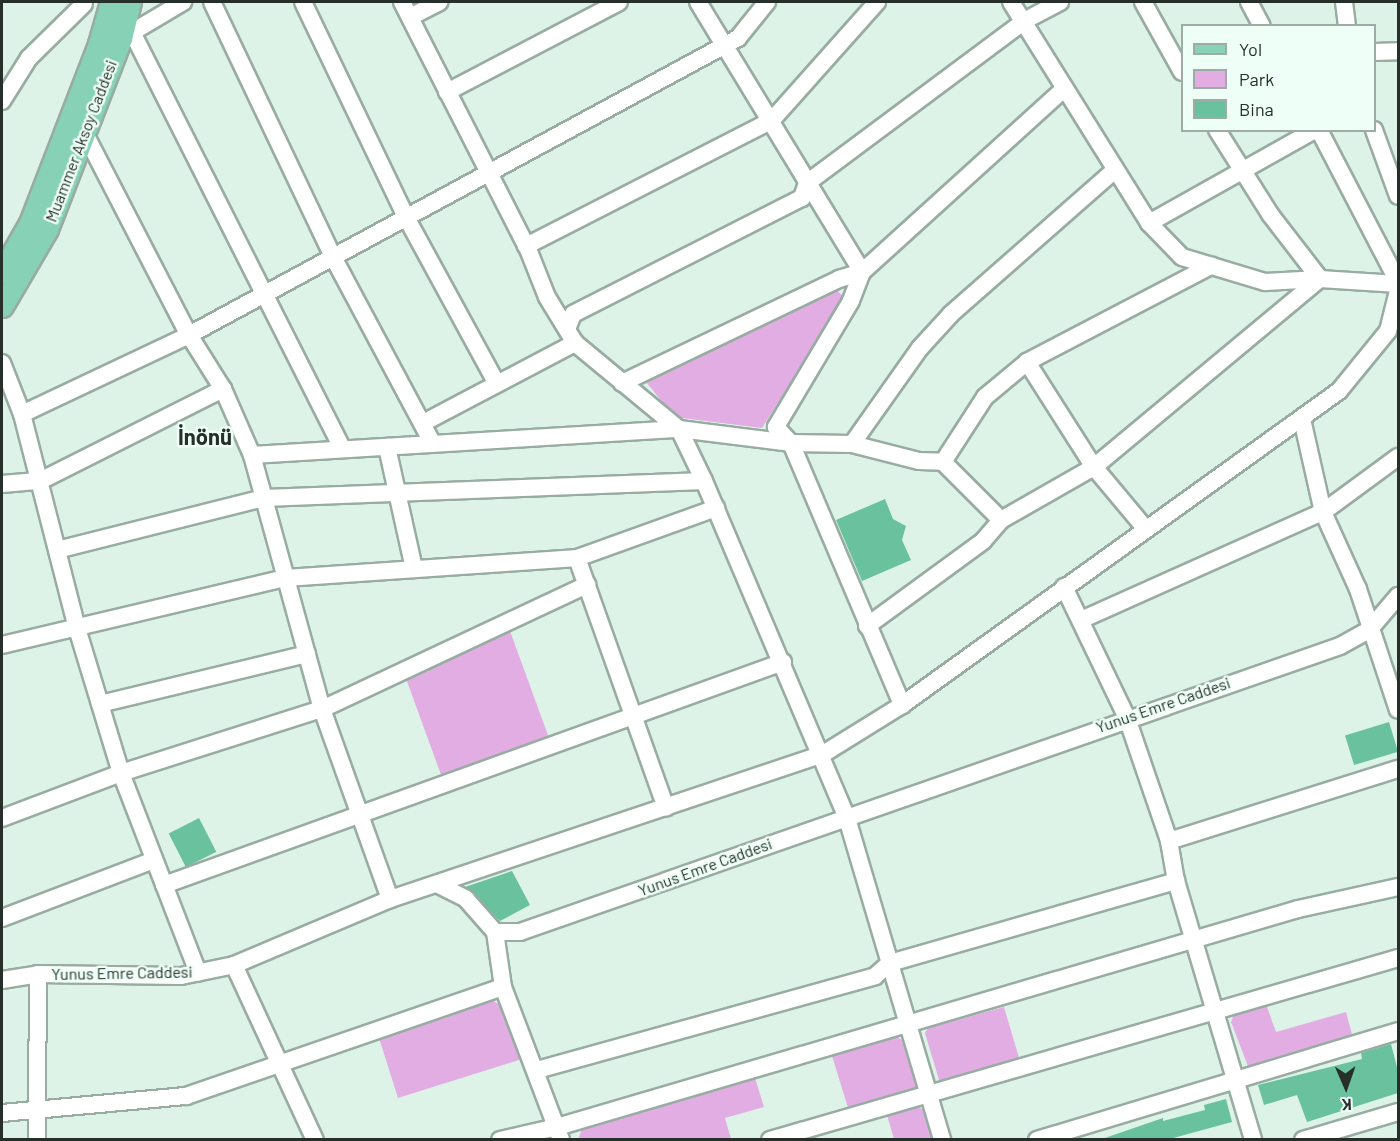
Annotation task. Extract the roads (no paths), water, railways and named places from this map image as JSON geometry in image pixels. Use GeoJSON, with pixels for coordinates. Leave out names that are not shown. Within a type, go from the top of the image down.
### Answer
{"type":"FeatureCollection","features":[{"type":"Feature","properties":{"kind":"main road","name":"Muammer Aksoy Caddesi"},"geometry":{"type":"LineString","coordinates":[[2,306],[42,240],[84,132],[127,36],[130,2]]}},
{"type":"Feature","properties":{"kind":"main road"},"geometry":{"type":"LineString","coordinates":[[2,272],[28,228],[99,44],[109,9]]}},
{"type":"Feature","properties":{"kind":"main road"},"geometry":{"type":"LineString","coordinates":[[99,44],[127,36]]}},
{"type":"Feature","properties":{"kind":"street"},"geometry":{"type":"LineString","coordinates":[[183,2],[127,36],[343,449]]}},
{"type":"Feature","properties":{"kind":"street"},"geometry":{"type":"LineString","coordinates":[[212,2],[332,255],[433,444]]}},
{"type":"Feature","properties":{"kind":"street"},"geometry":{"type":"LineString","coordinates":[[303,2],[406,217],[497,384]]}},
{"type":"Feature","properties":{"kind":"street"},"geometry":{"type":"LineString","coordinates":[[402,2],[489,170],[526,246],[547,297],[571,336],[622,383],[679,429],[704,481],[823,754],[846,815],[942,1140]]}},
{"type":"Feature","properties":{"kind":"street"},"geometry":{"type":"LineString","coordinates":[[410,17],[439,2]]}},
{"type":"Feature","properties":{"kind":"street"},"geometry":{"type":"LineString","coordinates":[[447,92],[619,2]]}},
{"type":"Feature","properties":{"kind":"street"},"geometry":{"type":"LineString","coordinates":[[698,2],[726,43],[807,183],[862,272]]}},
{"type":"Feature","properties":{"kind":"street"},"geometry":{"type":"LineString","coordinates":[[22,414],[189,335],[489,170],[738,38],[767,2]]}},
{"type":"Feature","properties":{"kind":"street"},"geometry":{"type":"LineString","coordinates":[[526,246],[772,120],[878,2]]}},
{"type":"Feature","properties":{"kind":"street"},"geometry":{"type":"LineString","coordinates":[[1011,2],[1149,223],[1182,257],[1265,282],[1320,279],[1398,283]]}},
{"type":"Feature","properties":{"kind":"street"},"geometry":{"type":"LineString","coordinates":[[571,336],[573,314],[802,198],[807,183],[1024,21],[1058,2]]}},
{"type":"Feature","properties":{"kind":"street"},"geometry":{"type":"LineString","coordinates":[[1143,2],[1181,70]]}},
{"type":"Feature","properties":{"kind":"street"},"geometry":{"type":"LineString","coordinates":[[1249,2],[1261,24]]}},
{"type":"Feature","properties":{"kind":"street"},"geometry":{"type":"LineString","coordinates":[[1344,2],[1347,24]]}},
{"type":"Feature","properties":{"kind":"street"},"geometry":{"type":"LineString","coordinates":[[2,101],[29,58],[81,3],[109,9]]}},
{"type":"Feature","properties":{"kind":"street"},"geometry":{"type":"LineString","coordinates":[[1376,52],[1398,51]]}},
{"type":"Feature","properties":{"kind":"street"},"geometry":{"type":"LineString","coordinates":[[622,383],[839,279],[862,272],[1064,89]]}},
{"type":"Feature","properties":{"kind":"street"},"geometry":{"type":"LineString","coordinates":[[84,132],[189,335],[223,389],[252,454],[322,709],[390,899]]}},
{"type":"Feature","properties":{"kind":"street"},"geometry":{"type":"LineString","coordinates":[[1218,132],[1242,173],[1320,279]]}},
{"type":"Feature","properties":{"kind":"street"},"geometry":{"type":"LineString","coordinates":[[1149,223],[1314,132]]}},
{"type":"Feature","properties":{"kind":"street"},"geometry":{"type":"LineString","coordinates":[[1318,132],[1398,283]]}},
{"type":"Feature","properties":{"kind":"street"},"geometry":{"type":"LineString","coordinates":[[1375,132],[1398,196]]}},
{"type":"Feature","properties":{"kind":"street"},"geometry":{"type":"LineString","coordinates":[[852,444],[920,348],[951,314],[1115,170]]}},
{"type":"Feature","properties":{"kind":"street"},"geometry":{"type":"LineString","coordinates":[[943,462],[985,397],[1027,362],[1211,266]]}},
{"type":"Feature","properties":{"kind":"street"},"geometry":{"type":"LineString","coordinates":[[862,272],[851,301],[776,427],[791,443],[902,705]]}},
{"type":"Feature","properties":{"kind":"street"},"geometry":{"type":"LineString","coordinates":[[867,626],[983,541],[1001,520],[1094,467],[1320,279]]}},
{"type":"Feature","properties":{"kind":"street","name":"Yunus Emre Caddesi"},"geometry":{"type":"LineString","coordinates":[[3,976],[198,973],[234,965],[390,899],[823,754],[902,705],[1145,528],[1339,391],[1377,349],[1388,331],[1398,291]]}},
{"type":"Feature","properties":{"kind":"street"},"geometry":{"type":"LineString","coordinates":[[423,423],[497,384],[571,336]]}},
{"type":"Feature","properties":{"kind":"street"},"geometry":{"type":"LineString","coordinates":[[1027,362],[1094,467],[1145,528]]}},
{"type":"Feature","properties":{"kind":"street"},"geometry":{"type":"LineString","coordinates":[[2,363],[22,414],[76,625],[121,773],[198,973]]}},
{"type":"Feature","properties":{"kind":"street"},"geometry":{"type":"LineString","coordinates":[[2,484],[40,481],[223,389]]}},
{"type":"Feature","properties":{"kind":"street"},"geometry":{"type":"LineString","coordinates":[[1302,418],[1323,512],[1358,589],[1369,630],[1398,710]]}},
{"type":"Feature","properties":{"kind":"street"},"geometry":{"type":"LineString","coordinates":[[252,454],[679,429],[791,443],[852,444],[919,461],[943,462],[1001,520]]}},
{"type":"Feature","properties":{"kind":"street"},"geometry":{"type":"LineString","coordinates":[[387,447],[414,569]]}},
{"type":"Feature","properties":{"kind":"street"},"geometry":{"type":"LineString","coordinates":[[1081,620],[1323,512],[1398,457]]}},
{"type":"Feature","properties":{"kind":"street"},"geometry":{"type":"LineString","coordinates":[[57,550],[264,498],[704,481]]}},
{"type":"Feature","properties":{"kind":"street"},"geometry":{"type":"LineString","coordinates":[[2,645],[76,625],[286,578],[577,558],[716,508]]}},
{"type":"Feature","properties":{"kind":"street"},"geometry":{"type":"LineString","coordinates":[[577,558],[666,808]]}},
{"type":"Feature","properties":{"kind":"street"},"geometry":{"type":"LineString","coordinates":[[3,812],[322,709],[587,585]]}},
{"type":"Feature","properties":{"kind":"street"},"geometry":{"type":"LineString","coordinates":[[1064,587],[1127,718],[1169,841],[1176,881],[1193,941],[1217,1010],[1235,1082],[1253,1140]]}},
{"type":"Feature","properties":{"kind":"street","name":"Yunus Emre Caddesi"},"geometry":{"type":"LineString","coordinates":[[495,932],[508,933],[534,927],[846,815],[1340,646],[1369,630],[1398,596]]}},
{"type":"Feature","properties":{"kind":"street"},"geometry":{"type":"LineString","coordinates":[[100,704],[307,654]]}},
{"type":"Feature","properties":{"kind":"street"},"geometry":{"type":"LineString","coordinates":[[164,885],[783,662]]}},
{"type":"Feature","properties":{"kind":"street"},"geometry":{"type":"LineString","coordinates":[[1169,841],[1398,769]]}},
{"type":"Feature","properties":{"kind":"street"},"geometry":{"type":"LineString","coordinates":[[2,918],[154,860]]}},
{"type":"Feature","properties":{"kind":"street"},"geometry":{"type":"LineString","coordinates":[[537,1070],[875,976],[890,963],[1176,881]]}},
{"type":"Feature","properties":{"kind":"street"},"geometry":{"type":"LineString","coordinates":[[436,884],[472,904],[495,932],[503,987],[537,1070],[559,1133]]}},
{"type":"Feature","properties":{"kind":"street"},"geometry":{"type":"LineString","coordinates":[[500,1140],[559,1133],[908,1025],[1298,909],[1398,887]]}},
{"type":"Feature","properties":{"kind":"street"},"geometry":{"type":"LineString","coordinates":[[770,1140],[1398,958]]}},
{"type":"Feature","properties":{"kind":"street"},"geometry":{"type":"LineString","coordinates":[[234,965],[315,1140]]}},
{"type":"Feature","properties":{"kind":"street"},"geometry":{"type":"LineString","coordinates":[[37,1140],[38,974]]}},
{"type":"Feature","properties":{"kind":"street"},"geometry":{"type":"LineString","coordinates":[[2,1113],[186,1096],[279,1062],[503,987]]}},
{"type":"Feature","properties":{"kind":"street"},"geometry":{"type":"LineString","coordinates":[[1037,1140],[1398,1031]]}},
{"type":"Feature","properties":{"kind":"street"},"geometry":{"type":"LineString","coordinates":[[1303,1140],[1398,1112]]}},
{"type":"Feature","properties":{"kind":"district","name":"İnönü"},"geometry":{"type":"Point","coordinates":[205,437]}}]}
